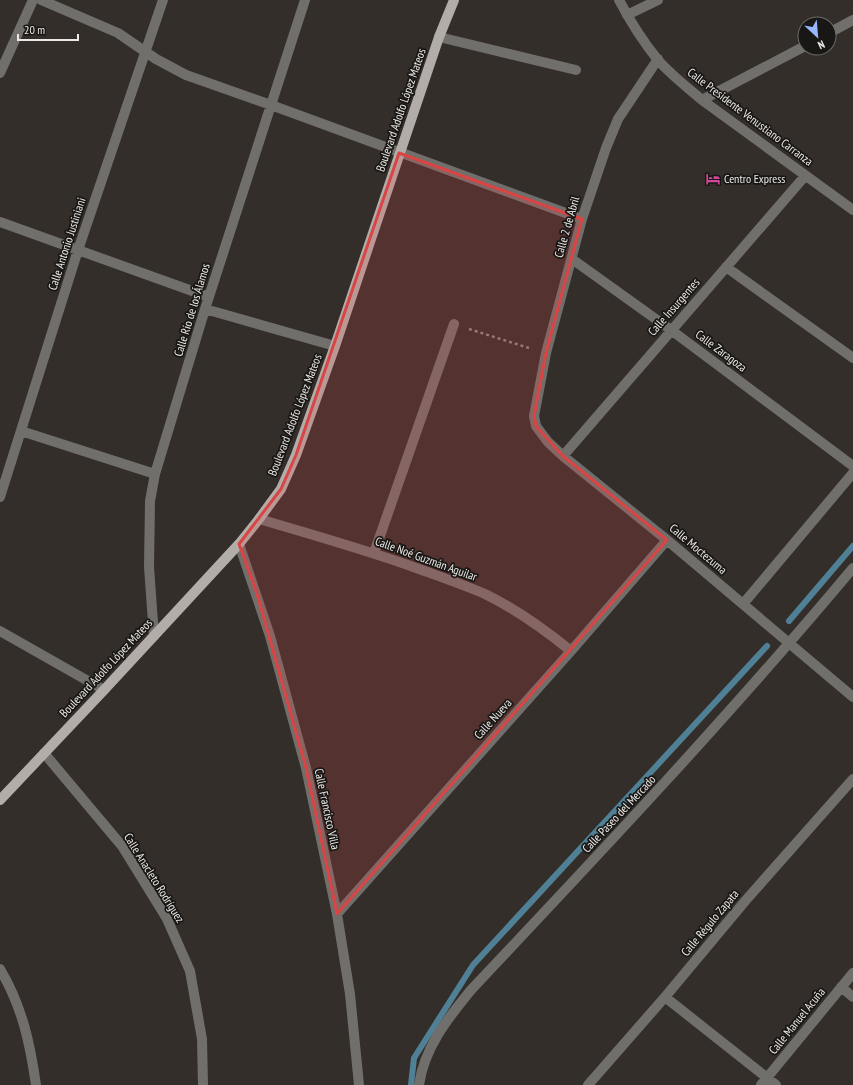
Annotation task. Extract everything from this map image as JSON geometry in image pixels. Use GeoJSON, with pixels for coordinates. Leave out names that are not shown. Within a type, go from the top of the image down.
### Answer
{"type":"FeatureCollection","features":[{"type":"Feature","properties":{"kind":"main road","name":"Boulevard Adolfo López Mateos"},"geometry":{"type":"LineString","coordinates":[[0,800],[239,544],[281,489],[296,455],[335,346],[399,153],[439,37],[454,0]]}},
{"type":"Feature","properties":{"kind":"street"},"geometry":{"type":"LineString","coordinates":[[0,73],[34,0]]}},
{"type":"Feature","properties":{"kind":"street"},"geometry":{"type":"LineString","coordinates":[[41,0],[118,33],[156,59],[186,75],[582,219]]}},
{"type":"Feature","properties":{"kind":"street","name":"Calle Antonio Justiniani"},"geometry":{"type":"LineString","coordinates":[[0,497],[78,250],[163,0]]}},
{"type":"Feature","properties":{"kind":"street","name":"Calle Río de los Álamos"},"geometry":{"type":"LineString","coordinates":[[154,636],[149,568],[150,501],[155,474],[205,309],[305,0]]}},
{"type":"Feature","properties":{"kind":"street","name":"Calle Presidente Venustiano Carranza"},"geometry":{"type":"LineString","coordinates":[[619,0],[627,15],[658,59],[679,81],[702,100],[853,210]]}},
{"type":"Feature","properties":{"kind":"street"},"geometry":{"type":"LineString","coordinates":[[627,15],[658,0]]}},
{"type":"Feature","properties":{"kind":"street"},"geometry":{"type":"LineString","coordinates":[[837,29],[853,20]]}},
{"type":"Feature","properties":{"kind":"street"},"geometry":{"type":"LineString","coordinates":[[439,37],[576,70]]}},
{"type":"Feature","properties":{"kind":"street"},"geometry":{"type":"LineString","coordinates":[[702,100],[797,50]]}},
{"type":"Feature","properties":{"kind":"street","name":"Calle 2 de Abril"},"geometry":{"type":"LineString","coordinates":[[534,416],[546,354],[582,219],[606,148],[618,119],[658,59]]}},
{"type":"Feature","properties":{"kind":"street","name":"Calle Insurgentes"},"geometry":{"type":"LineString","coordinates":[[563,456],[805,176]]}},
{"type":"Feature","properties":{"kind":"street"},"geometry":{"type":"LineString","coordinates":[[0,222],[209,297]]}},
{"type":"Feature","properties":{"kind":"street","name":"Calle Zaragoza"},"geometry":{"type":"LineString","coordinates":[[572,259],[671,330],[853,466]]}},
{"type":"Feature","properties":{"kind":"street"},"geometry":{"type":"LineString","coordinates":[[726,268],[853,358]]}},
{"type":"Feature","properties":{"kind":"street"},"geometry":{"type":"LineString","coordinates":[[205,309],[335,346]]}},
{"type":"Feature","properties":{"kind":"street"},"geometry":{"type":"LineString","coordinates":[[374,553],[454,324]]}},
{"type":"Feature","properties":{"kind":"street","name":"Calle Moctezuma"},"geometry":{"type":"LineString","coordinates":[[534,416],[536,426],[548,442],[563,456],[667,540],[853,697]]}},
{"type":"Feature","properties":{"kind":"street"},"geometry":{"type":"LineString","coordinates":[[22,431],[155,474]]}},
{"type":"Feature","properties":{"kind":"street"},"geometry":{"type":"LineString","coordinates":[[743,604],[853,473]]}},
{"type":"Feature","properties":{"kind":"street","name":"Calle Noé Guzmán Aguilar"},"geometry":{"type":"LineString","coordinates":[[259,519],[374,553],[485,594],[544,629],[572,651]]}},
{"type":"Feature","properties":{"kind":"street","name":"Calle Nueva"},"geometry":{"type":"LineString","coordinates":[[337,914],[572,651],[667,540]]}},
{"type":"Feature","properties":{"kind":"street","name":"Calle Francisco Villa"},"geometry":{"type":"LineString","coordinates":[[239,544],[270,636],[306,768],[337,914],[350,994],[359,1085]]}},
{"type":"Feature","properties":{"kind":"street","name":"Calle Paseo del Mercado"},"geometry":{"type":"LineString","coordinates":[[418,1085],[431,1045],[446,1020],[471,990],[636,815],[790,644],[853,568]]}},
{"type":"Feature","properties":{"kind":"street"},"geometry":{"type":"LineString","coordinates":[[0,631],[104,690]]}},
{"type":"Feature","properties":{"kind":"street","name":"Calle Anacleto Rodríguez"},"geometry":{"type":"LineString","coordinates":[[44,754],[122,846],[167,919],[190,971],[202,1039],[203,1085]]}},
{"type":"Feature","properties":{"kind":"street","name":"Calle Régulo Zapata"},"geometry":{"type":"LineString","coordinates":[[588,1085],[665,997],[746,900],[853,779]]}},
{"type":"Feature","properties":{"kind":"street"},"geometry":{"type":"LineString","coordinates":[[0,969],[10,986],[22,1016],[32,1054],[36,1085]]}},
{"type":"Feature","properties":{"kind":"street","name":"Calle Manuel Acuña"},"geometry":{"type":"LineString","coordinates":[[764,1081],[853,973]]}},
{"type":"Feature","properties":{"kind":"street"},"geometry":{"type":"LineString","coordinates":[[842,987],[853,997]]}},
{"type":"Feature","properties":{"kind":"street"},"geometry":{"type":"LineString","coordinates":[[665,997],[764,1081],[776,1085]]}},
{"type":"Feature","properties":{"kind":"path"},"geometry":{"type":"LineString","coordinates":[[454,324],[546,354]]}},
{"type":"Feature","properties":{"kind":"highlighted area"},"geometry":{"type":"Polygon","coordinates":[[[399,153],[582,219],[546,353],[534,416],[536,426],[563,456],[667,540],[337,914],[306,768],[257,594],[239,544],[281,489],[296,455],[399,153]]]}},
{"type":"Feature","properties":{"kind":"waterway"},"geometry":{"type":"LineString","coordinates":[[789,621],[853,546]]}},
{"type":"Feature","properties":{"kind":"waterway"},"geometry":{"type":"LineString","coordinates":[[411,1085],[414,1058],[473,965],[767,646]]}},
{"type":"Feature","properties":{"kind":"place","name":"Centro Express"},"geometry":{"type":"Point","coordinates":[713,179]}}]}
